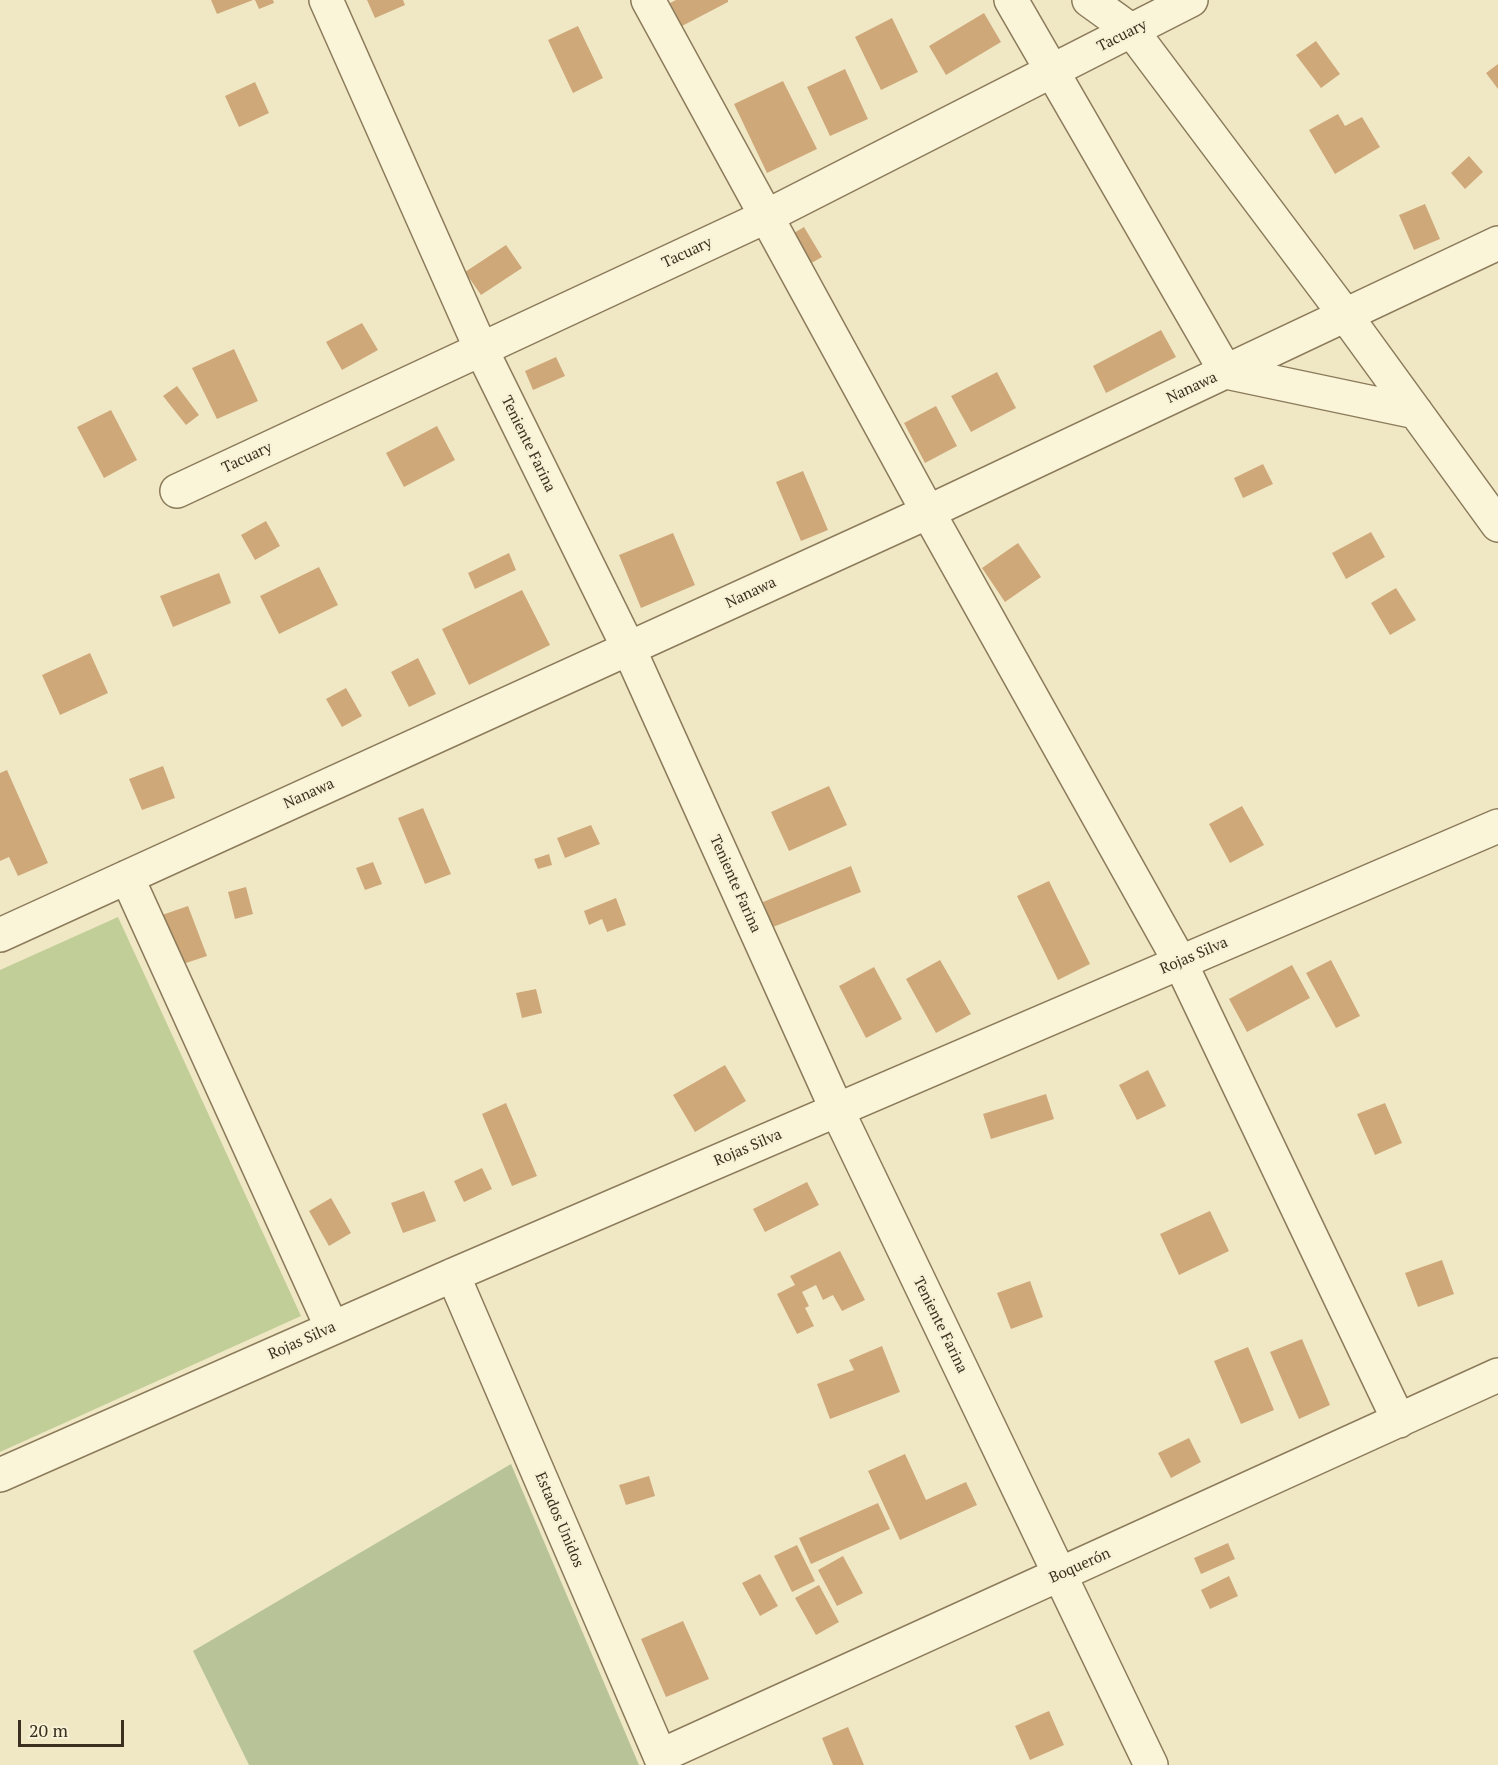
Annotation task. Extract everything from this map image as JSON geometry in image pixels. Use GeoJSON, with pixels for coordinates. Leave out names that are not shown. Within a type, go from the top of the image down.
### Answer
{"type":"FeatureCollection","features":[{"type":"Feature","properties":{"kind":"street","name":"Teniente Farina"},"geometry":{"type":"LineString","coordinates":[[326,0],[481,349],[629,649],[837,1110],[1151,1765]]}},
{"type":"Feature","properties":{"kind":"street"},"geometry":{"type":"LineString","coordinates":[[648,0],[765,217],[1180,963],[1399,1421]]}},
{"type":"Feature","properties":{"kind":"street"},"geometry":{"type":"LineString","coordinates":[[1011,0],[1227,372],[1416,412]]}},
{"type":"Feature","properties":{"kind":"street"},"geometry":{"type":"LineString","coordinates":[[1089,0],[1132,31],[1347,316],[1498,525]]}},
{"type":"Feature","properties":{"kind":"street","name":"Tacuary"},"geometry":{"type":"LineString","coordinates":[[177,491],[765,217],[1191,0]]}},
{"type":"Feature","properties":{"kind":"street","name":"Nanawa"},"geometry":{"type":"LineString","coordinates":[[0,935],[928,512],[1498,243]]}},
{"type":"Feature","properties":{"kind":"street","name":"Rojas Silva"},"geometry":{"type":"LineString","coordinates":[[0,1475],[453,1275],[1498,826]]}},
{"type":"Feature","properties":{"kind":"street"},"geometry":{"type":"LineString","coordinates":[[127,877],[332,1328]]}},
{"type":"Feature","properties":{"kind":"street","name":"Estados Unidos"},"geometry":{"type":"LineString","coordinates":[[453,1275],[662,1760]]}},
{"type":"Feature","properties":{"kind":"street","name":"Boquerón"},"geometry":{"type":"LineString","coordinates":[[662,1760],[1498,1375]]}},
{"type":"Feature","properties":{"kind":"green space"},"geometry":{"type":"Polygon","coordinates":[[[118,917],[301,1316],[0,1452],[0,970],[118,917]]]}},
{"type":"Feature","properties":{"kind":"green space"},"geometry":{"type":"Polygon","coordinates":[[[511,1464],[639,1765],[249,1765],[193,1651],[511,1464]]]}},
{"type":"Feature","properties":{"kind":"building"},"geometry":{"type":"Polygon","coordinates":[[[211,0],[253,0],[217,14],[211,0]]]}},
{"type":"Feature","properties":{"kind":"building"},"geometry":{"type":"Polygon","coordinates":[[[255,0],[273,0],[274,3],[259,9],[255,0]]]}},
{"type":"Feature","properties":{"kind":"building"},"geometry":{"type":"Polygon","coordinates":[[[367,0],[403,0],[405,5],[375,18],[367,0]]]}},
{"type":"Feature","properties":{"kind":"building"},"geometry":{"type":"Polygon","coordinates":[[[676,0],[728,0],[728,2],[682,26],[670,3],[676,0]]]}},
{"type":"Feature","properties":{"kind":"building"},"geometry":{"type":"Polygon","coordinates":[[[984,13],[1001,42],[946,75],[929,46],[984,13]]]}},
{"type":"Feature","properties":{"kind":"building"},"geometry":{"type":"Polygon","coordinates":[[[892,18],[918,72],[881,90],[855,37],[892,18]]]}},
{"type":"Feature","properties":{"kind":"building"},"geometry":{"type":"Polygon","coordinates":[[[578,26],[603,78],[573,93],[548,40],[578,26]]]}},
{"type":"Feature","properties":{"kind":"building"},"geometry":{"type":"Polygon","coordinates":[[[1316,41],[1340,74],[1321,88],[1296,55],[1316,41]]]}},
{"type":"Feature","properties":{"kind":"building"},"geometry":{"type":"Polygon","coordinates":[[[1498,64],[1498,89],[1486,73],[1498,64]]]}},
{"type":"Feature","properties":{"kind":"building"},"geometry":{"type":"Polygon","coordinates":[[[845,69],[868,119],[830,136],[807,87],[845,69]]]}},
{"type":"Feature","properties":{"kind":"building"},"geometry":{"type":"Polygon","coordinates":[[[783,81],[817,149],[767,173],[734,104],[783,81]]]}},
{"type":"Feature","properties":{"kind":"building"},"geometry":{"type":"Polygon","coordinates":[[[255,82],[269,113],[239,127],[225,96],[255,82]]]}},
{"type":"Feature","properties":{"kind":"building"},"geometry":{"type":"Polygon","coordinates":[[[1338,114],[1345,126],[1362,117],[1380,147],[1335,174],[1309,130],[1338,114]]]}},
{"type":"Feature","properties":{"kind":"building"},"geometry":{"type":"Polygon","coordinates":[[[1469,156],[1483,172],[1465,189],[1451,173],[1469,156]]]}},
{"type":"Feature","properties":{"kind":"building"},"geometry":{"type":"Polygon","coordinates":[[[1425,204],[1440,239],[1414,250],[1399,215],[1425,204]]]}},
{"type":"Feature","properties":{"kind":"building"},"geometry":{"type":"Polygon","coordinates":[[[804,227],[822,257],[801,269],[784,239],[804,227]]]}},
{"type":"Feature","properties":{"kind":"building"},"geometry":{"type":"Polygon","coordinates":[[[506,245],[522,268],[481,295],[465,272],[506,245]]]}},
{"type":"Feature","properties":{"kind":"building"},"geometry":{"type":"Polygon","coordinates":[[[362,323],[378,350],[342,370],[326,342],[362,323]]]}},
{"type":"Feature","properties":{"kind":"building"},"geometry":{"type":"Polygon","coordinates":[[[1161,330],[1176,357],[1106,393],[1093,366],[1161,330]]]}},
{"type":"Feature","properties":{"kind":"building"},"geometry":{"type":"Polygon","coordinates":[[[234,349],[258,401],[217,419],[192,368],[234,349]]]}},
{"type":"Feature","properties":{"kind":"building"},"geometry":{"type":"Polygon","coordinates":[[[556,357],[565,376],[533,390],[525,371],[556,357]]]}},
{"type":"Feature","properties":{"kind":"building"},"geometry":{"type":"Polygon","coordinates":[[[997,372],[1016,408],[971,432],[951,396],[997,372]]]}},
{"type":"Feature","properties":{"kind":"building"},"geometry":{"type":"Polygon","coordinates":[[[177,386],[199,415],[186,425],[163,396],[177,386]]]}},
{"type":"Feature","properties":{"kind":"building"},"geometry":{"type":"Polygon","coordinates":[[[936,406],[957,446],[925,463],[904,423],[936,406]]]}},
{"type":"Feature","properties":{"kind":"building"},"geometry":{"type":"Polygon","coordinates":[[[111,410],[137,460],[104,478],[77,427],[111,410]]]}},
{"type":"Feature","properties":{"kind":"building"},"geometry":{"type":"Polygon","coordinates":[[[437,426],[455,460],[404,487],[386,453],[437,426]]]}},
{"type":"Feature","properties":{"kind":"building"},"geometry":{"type":"Polygon","coordinates":[[[1263,464],[1273,484],[1243,498],[1234,478],[1263,464]]]}},
{"type":"Feature","properties":{"kind":"building"},"geometry":{"type":"Polygon","coordinates":[[[803,471],[828,530],[801,541],[776,482],[803,471]]]}},
{"type":"Feature","properties":{"kind":"building"},"geometry":{"type":"Polygon","coordinates":[[[266,521],[280,546],[255,560],[241,535],[266,521]]]}},
{"type":"Feature","properties":{"kind":"building"},"geometry":{"type":"Polygon","coordinates":[[[1371,532],[1385,557],[1346,579],[1332,553],[1371,532]]]}},
{"type":"Feature","properties":{"kind":"building"},"geometry":{"type":"Polygon","coordinates":[[[673,533],[695,585],[641,608],[619,555],[673,533]]]}},
{"type":"Feature","properties":{"kind":"building"},"geometry":{"type":"Polygon","coordinates":[[[1018,543],[1041,577],[1005,602],[982,568],[1018,543]]]}},
{"type":"Feature","properties":{"kind":"building"},"geometry":{"type":"Polygon","coordinates":[[[509,553],[516,570],[475,589],[468,573],[509,553]]]}},
{"type":"Feature","properties":{"kind":"building"},"geometry":{"type":"Polygon","coordinates":[[[319,567],[338,605],[279,634],[260,596],[319,567]]]}},
{"type":"Feature","properties":{"kind":"building"},"geometry":{"type":"Polygon","coordinates":[[[219,573],[231,603],[173,627],[160,596],[219,573]]]}},
{"type":"Feature","properties":{"kind":"building"},"geometry":{"type":"Polygon","coordinates":[[[1396,588],[1416,620],[1390,635],[1371,603],[1396,588]]]}},
{"type":"Feature","properties":{"kind":"building"},"geometry":{"type":"Polygon","coordinates":[[[522,590],[550,645],[469,685],[442,629],[522,590]]]}},
{"type":"Feature","properties":{"kind":"building"},"geometry":{"type":"Polygon","coordinates":[[[90,653],[108,693],[60,715],[42,675],[90,653]]]}},
{"type":"Feature","properties":{"kind":"building"},"geometry":{"type":"Polygon","coordinates":[[[418,658],[436,694],[409,707],[391,672],[418,658]]]}},
{"type":"Feature","properties":{"kind":"building"},"geometry":{"type":"Polygon","coordinates":[[[346,688],[362,716],[342,727],[326,699],[346,688]]]}},
{"type":"Feature","properties":{"kind":"building"},"geometry":{"type":"Polygon","coordinates":[[[163,766],[175,798],[142,810],[129,779],[163,766]]]}},
{"type":"Feature","properties":{"kind":"building"},"geometry":{"type":"Polygon","coordinates":[[[7,770],[48,863],[18,876],[9,857],[0,861],[0,773],[7,770]]]}},
{"type":"Feature","properties":{"kind":"building"},"geometry":{"type":"Polygon","coordinates":[[[829,786],[847,825],[789,851],[771,812],[829,786]]]}},
{"type":"Feature","properties":{"kind":"building"},"geometry":{"type":"Polygon","coordinates":[[[1242,806],[1264,845],[1230,863],[1209,824],[1242,806]]]}},
{"type":"Feature","properties":{"kind":"building"},"geometry":{"type":"Polygon","coordinates":[[[423,808],[451,874],[425,884],[398,818],[423,808]]]}},
{"type":"Feature","properties":{"kind":"building"},"geometry":{"type":"Polygon","coordinates":[[[591,825],[600,844],[565,858],[557,838],[591,825]]]}},
{"type":"Feature","properties":{"kind":"building"},"geometry":{"type":"Polygon","coordinates":[[[549,854],[552,865],[538,869],[534,859],[549,854]]]}},
{"type":"Feature","properties":{"kind":"building"},"geometry":{"type":"Polygon","coordinates":[[[373,862],[382,884],[365,890],[356,868],[373,862]]]}},
{"type":"Feature","properties":{"kind":"building"},"geometry":{"type":"Polygon","coordinates":[[[851,866],[861,892],[773,927],[763,902],[851,866]]]}},
{"type":"Feature","properties":{"kind":"building"},"geometry":{"type":"Polygon","coordinates":[[[1049,881],[1090,964],[1058,980],[1017,896],[1049,881]]]}},
{"type":"Feature","properties":{"kind":"building"},"geometry":{"type":"Polygon","coordinates":[[[246,887],[253,914],[235,919],[228,892],[246,887]]]}},
{"type":"Feature","properties":{"kind":"building"},"geometry":{"type":"Polygon","coordinates":[[[616,898],[626,925],[607,932],[602,919],[589,925],[584,911],[616,898]]]}},
{"type":"Feature","properties":{"kind":"building"},"geometry":{"type":"Polygon","coordinates":[[[188,906],[207,956],[180,965],[162,915],[188,906]]]}},
{"type":"Feature","properties":{"kind":"building"},"geometry":{"type":"Polygon","coordinates":[[[940,960],[971,1014],[936,1033],[906,979],[940,960]]]}},
{"type":"Feature","properties":{"kind":"building"},"geometry":{"type":"Polygon","coordinates":[[[1331,960],[1360,1016],[1336,1028],[1306,973],[1331,960]]]}},
{"type":"Feature","properties":{"kind":"building"},"geometry":{"type":"Polygon","coordinates":[[[1292,965],[1310,998],[1247,1032],[1229,999],[1292,965]]]}},
{"type":"Feature","properties":{"kind":"building"},"geometry":{"type":"Polygon","coordinates":[[[874,967],[902,1019],[866,1038],[839,986],[874,967]]]}},
{"type":"Feature","properties":{"kind":"building"},"geometry":{"type":"Polygon","coordinates":[[[536,989],[542,1013],[522,1018],[516,993],[536,989]]]}},
{"type":"Feature","properties":{"kind":"building"},"geometry":{"type":"Polygon","coordinates":[[[725,1065],[746,1101],[695,1132],[673,1095],[725,1065]]]}},
{"type":"Feature","properties":{"kind":"building"},"geometry":{"type":"Polygon","coordinates":[[[1148,1070],[1166,1106],[1137,1120],[1119,1085],[1148,1070]]]}},
{"type":"Feature","properties":{"kind":"building"},"geometry":{"type":"Polygon","coordinates":[[[1046,1094],[1054,1119],[991,1139],[983,1114],[1046,1094]]]}},
{"type":"Feature","properties":{"kind":"building"},"geometry":{"type":"Polygon","coordinates":[[[506,1103],[537,1176],[512,1186],[482,1114],[506,1103]]]}},
{"type":"Feature","properties":{"kind":"building"},"geometry":{"type":"Polygon","coordinates":[[[1385,1103],[1402,1143],[1375,1155],[1357,1114],[1385,1103]]]}},
{"type":"Feature","properties":{"kind":"building"},"geometry":{"type":"Polygon","coordinates":[[[482,1168],[492,1189],[464,1202],[454,1181],[482,1168]]]}},
{"type":"Feature","properties":{"kind":"building"},"geometry":{"type":"Polygon","coordinates":[[[807,1182],[819,1205],[765,1232],[753,1209],[807,1182]]]}},
{"type":"Feature","properties":{"kind":"building"},"geometry":{"type":"Polygon","coordinates":[[[424,1191],[436,1221],[403,1233],[391,1203],[424,1191]]]}},
{"type":"Feature","properties":{"kind":"building"},"geometry":{"type":"Polygon","coordinates":[[[331,1198],[351,1233],[329,1246],[309,1211],[331,1198]]]}},
{"type":"Feature","properties":{"kind":"building"},"geometry":{"type":"Polygon","coordinates":[[[1210,1211],[1229,1251],[1179,1275],[1160,1234],[1210,1211]]]}},
{"type":"Feature","properties":{"kind":"building"},"geometry":{"type":"Polygon","coordinates":[[[840,1251],[865,1300],[842,1311],[833,1295],[823,1300],[816,1285],[802,1292],[809,1306],[805,1308],[814,1326],[797,1334],[777,1294],[795,1285],[790,1276],[840,1251]]]}},
{"type":"Feature","properties":{"kind":"building"},"geometry":{"type":"Polygon","coordinates":[[[1442,1260],[1454,1294],[1418,1307],[1405,1273],[1442,1260]]]}},
{"type":"Feature","properties":{"kind":"building"},"geometry":{"type":"Polygon","coordinates":[[[1030,1281],[1043,1317],[1011,1329],[997,1293],[1030,1281]]]}},
{"type":"Feature","properties":{"kind":"building"},"geometry":{"type":"Polygon","coordinates":[[[1302,1339],[1330,1405],[1299,1419],[1270,1352],[1302,1339]]]}},
{"type":"Feature","properties":{"kind":"building"},"geometry":{"type":"Polygon","coordinates":[[[882,1346],[900,1392],[830,1419],[817,1384],[854,1370],[849,1360],[882,1346]]]}},
{"type":"Feature","properties":{"kind":"building"},"geometry":{"type":"Polygon","coordinates":[[[1248,1347],[1274,1410],[1241,1424],[1214,1361],[1248,1347]]]}},
{"type":"Feature","properties":{"kind":"building"},"geometry":{"type":"Polygon","coordinates":[[[1189,1438],[1201,1462],[1171,1478],[1158,1453],[1189,1438]]]}},
{"type":"Feature","properties":{"kind":"building"},"geometry":{"type":"Polygon","coordinates":[[[905,1454],[926,1500],[966,1482],[977,1505],[900,1540],[868,1471],[905,1454]]]}},
{"type":"Feature","properties":{"kind":"building"},"geometry":{"type":"Polygon","coordinates":[[[649,1476],[655,1496],[626,1505],[619,1485],[649,1476]]]}},
{"type":"Feature","properties":{"kind":"building"},"geometry":{"type":"Polygon","coordinates":[[[878,1503],[890,1529],[811,1564],[799,1538],[878,1503]]]}},
{"type":"Feature","properties":{"kind":"building"},"geometry":{"type":"Polygon","coordinates":[[[1228,1543],[1235,1559],[1201,1574],[1194,1558],[1228,1543]]]}},
{"type":"Feature","properties":{"kind":"building"},"geometry":{"type":"Polygon","coordinates":[[[797,1545],[815,1581],[792,1592],[774,1556],[797,1545]]]}},
{"type":"Feature","properties":{"kind":"building"},"geometry":{"type":"Polygon","coordinates":[[[843,1556],[863,1593],[837,1606],[818,1570],[843,1556]]]}},
{"type":"Feature","properties":{"kind":"building"},"geometry":{"type":"Polygon","coordinates":[[[760,1574],[778,1606],[760,1616],[742,1583],[760,1574]]]}},
{"type":"Feature","properties":{"kind":"building"},"geometry":{"type":"Polygon","coordinates":[[[1229,1576],[1238,1596],[1210,1609],[1201,1590],[1229,1576]]]}},
{"type":"Feature","properties":{"kind":"building"},"geometry":{"type":"Polygon","coordinates":[[[819,1585],[839,1622],[816,1635],[795,1598],[819,1585]]]}},
{"type":"Feature","properties":{"kind":"building"},"geometry":{"type":"Polygon","coordinates":[[[683,1621],[709,1679],[666,1697],[641,1639],[683,1621]]]}},
{"type":"Feature","properties":{"kind":"building"},"geometry":{"type":"Polygon","coordinates":[[[1049,1711],[1064,1745],[1030,1760],[1015,1726],[1049,1711]]]}},
{"type":"Feature","properties":{"kind":"building"},"geometry":{"type":"Polygon","coordinates":[[[848,1727],[864,1765],[833,1765],[822,1738],[848,1727]]]}}]}
